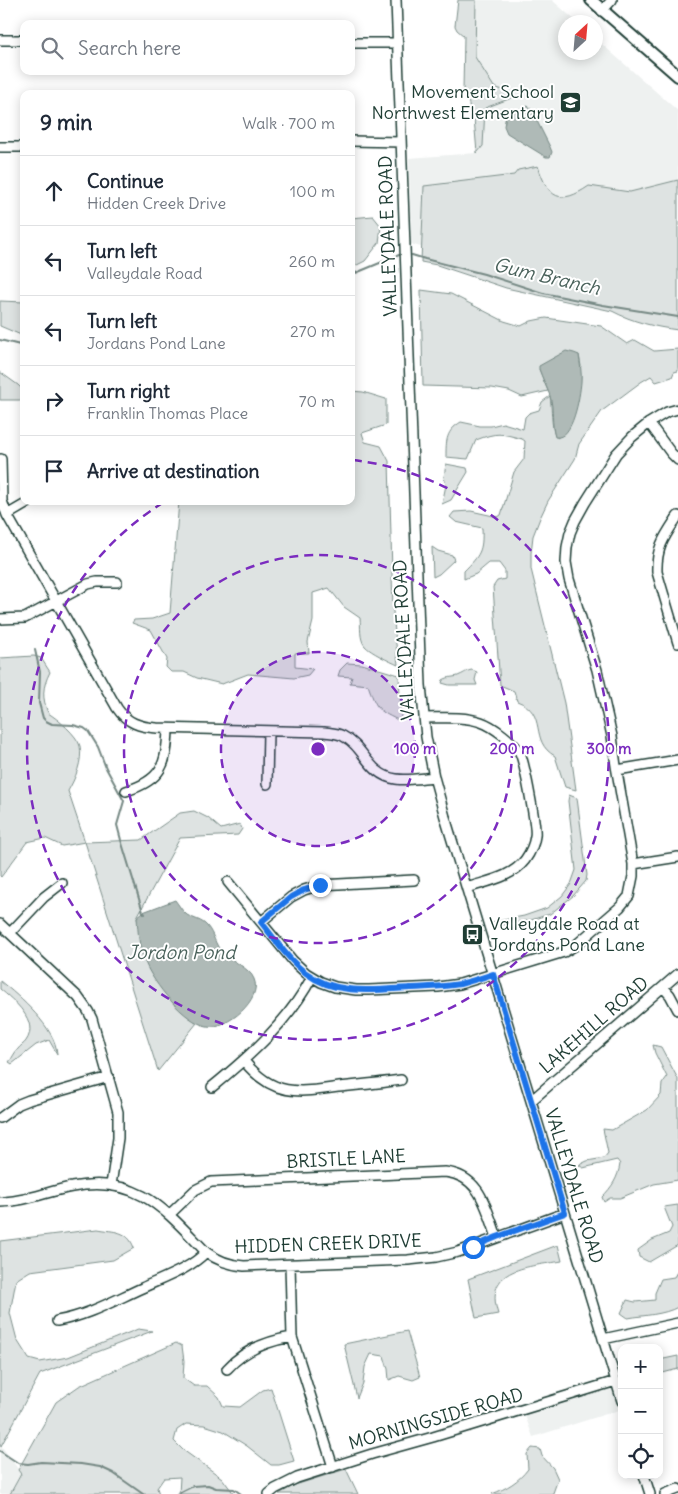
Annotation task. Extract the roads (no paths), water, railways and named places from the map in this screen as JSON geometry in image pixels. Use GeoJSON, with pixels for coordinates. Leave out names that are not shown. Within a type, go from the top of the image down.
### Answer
{"type":"FeatureCollection","features":[{"type":"Feature","properties":{"kind":"main road"},"geometry":{"type":"LineString","coordinates":[[591,0],[678,76]]}},
{"type":"Feature","properties":{"kind":"street","name":"VALLEYDALE ROAD"},"geometry":{"type":"LineString","coordinates":[[396,0],[421,685],[426,737],[434,777],[618,1389]]}},
{"type":"Feature","properties":{"kind":"street"},"geometry":{"type":"LineString","coordinates":[[602,11],[612,0]]}},
{"type":"Feature","properties":{"kind":"street"},"geometry":{"type":"LineString","coordinates":[[0,40],[20,40]]}},
{"type":"Feature","properties":{"kind":"street"},"geometry":{"type":"LineString","coordinates":[[355,43],[398,43]]}},
{"type":"Feature","properties":{"kind":"street"},"geometry":{"type":"LineString","coordinates":[[355,141],[401,142]]}},
{"type":"Feature","properties":{"kind":"street"},"geometry":{"type":"LineString","coordinates":[[0,147],[20,147]]}},
{"type":"Feature","properties":{"kind":"street"},"geometry":{"type":"LineString","coordinates":[[228,882],[301,969],[312,977],[335,987],[346,989],[369,990],[449,986],[493,974],[564,952],[576,945],[620,907],[628,896],[634,876],[633,864],[604,695],[570,579],[566,562],[567,547],[575,521],[616,454],[649,423],[667,412],[678,409]]}},
{"type":"Feature","properties":{"kind":"street"},"geometry":{"type":"LineString","coordinates":[[649,423],[678,460]]}},
{"type":"Feature","properties":{"kind":"street"},"geometry":{"type":"LineString","coordinates":[[1,459],[2,501],[7,515],[123,716],[139,726],[168,729],[324,732],[338,734],[356,745],[369,764],[381,774],[396,779],[434,777]]}},
{"type":"Feature","properties":{"kind":"street"},"geometry":{"type":"LineString","coordinates":[[7,515],[24,505]]}},
{"type":"Feature","properties":{"kind":"street"},"geometry":{"type":"LineString","coordinates":[[678,516],[660,547],[656,564],[678,643]]}},
{"type":"Feature","properties":{"kind":"street"},"geometry":{"type":"LineString","coordinates":[[0,619],[25,618],[93,583],[117,582]]}},
{"type":"Feature","properties":{"kind":"street"},"geometry":{"type":"LineString","coordinates":[[424,718],[464,718],[482,722],[509,740],[520,752],[524,765],[536,834],[532,849],[524,861],[510,874],[467,888]]}},
{"type":"Feature","properties":{"kind":"street"},"geometry":{"type":"LineString","coordinates":[[126,791],[141,786],[161,768],[166,759],[168,749],[168,729]]}},
{"type":"Feature","properties":{"kind":"street"},"geometry":{"type":"LineString","coordinates":[[267,784],[268,731]]}},
{"type":"Feature","properties":{"kind":"street"},"geometry":{"type":"LineString","coordinates":[[617,770],[678,760]]}},
{"type":"Feature","properties":{"kind":"street"},"geometry":{"type":"LineString","coordinates":[[633,864],[678,857]]}},
{"type":"Feature","properties":{"kind":"street"},"geometry":{"type":"LineString","coordinates":[[261,922],[291,897],[320,885],[414,880]]}},
{"type":"Feature","properties":{"kind":"street"},"geometry":{"type":"LineString","coordinates":[[10,933],[62,882]]}},
{"type":"Feature","properties":{"kind":"street"},"geometry":{"type":"LineString","coordinates":[[0,924],[78,997],[88,1010],[118,1112],[119,1121],[111,1185]]}},
{"type":"Feature","properties":{"kind":"street","name":"LAKEHILL ROAD"},"geometry":{"type":"LineString","coordinates":[[532,1100],[678,974]]}},
{"type":"Feature","properties":{"kind":"street"},"geometry":{"type":"LineString","coordinates":[[212,1087],[244,1061],[280,1024],[295,1005],[312,977]]}},
{"type":"Feature","properties":{"kind":"street"},"geometry":{"type":"LineString","coordinates":[[663,987],[678,1010]]}},
{"type":"Feature","properties":{"kind":"street"},"geometry":{"type":"LineString","coordinates":[[244,1061],[268,1083],[297,1092],[401,1080]]}},
{"type":"Feature","properties":{"kind":"street"},"geometry":{"type":"LineString","coordinates":[[0,1118],[19,1104],[29,1100],[109,1077]]}},
{"type":"Feature","properties":{"kind":"street","name":"BRISTLE LANE"},"geometry":{"type":"LineString","coordinates":[[169,1214],[195,1190],[211,1182],[445,1172],[456,1173],[466,1178],[474,1186],[481,1196],[497,1237]]}},
{"type":"Feature","properties":{"kind":"street","name":"HIDDEN CREEK DRIVE"},"geometry":{"type":"LineString","coordinates":[[0,1202],[25,1199],[89,1184],[126,1188],[142,1195],[169,1214],[206,1252],[218,1260],[234,1266],[408,1260],[436,1257],[458,1252],[565,1213]]}},
{"type":"Feature","properties":{"kind":"street"},"geometry":{"type":"LineString","coordinates":[[57,1322],[83,1315],[170,1275],[194,1262],[206,1252]]}},
{"type":"Feature","properties":{"kind":"street"},"geometry":{"type":"LineString","coordinates":[[290,1265],[292,1337],[333,1467]]}},
{"type":"Feature","properties":{"kind":"street"},"geometry":{"type":"LineString","coordinates":[[602,1338],[678,1323]]}},
{"type":"Feature","properties":{"kind":"street"},"geometry":{"type":"LineString","coordinates":[[227,1369],[241,1356],[258,1346],[278,1339],[292,1337]]}},
{"type":"Feature","properties":{"kind":"street","name":"MORNINGSIDE ROAD"},"geometry":{"type":"LineString","coordinates":[[269,1494],[285,1483],[372,1454],[616,1381]]}},
{"type":"Feature","properties":{"kind":"street"},"geometry":{"type":"LineString","coordinates":[[645,1479],[650,1494]]}},
{"type":"Feature","properties":{"kind":"street"},"geometry":{"type":"LineString","coordinates":[[665,1494],[678,1489]]}},
{"type":"Feature","properties":{"kind":"water"},"geometry":{"type":"Polygon","coordinates":[[[528,106],[550,147],[552,152],[550,157],[546,157],[507,133],[504,126],[506,115],[528,106]]]}},
{"type":"Feature","properties":{"kind":"water"},"geometry":{"type":"Polygon","coordinates":[[[566,351],[579,355],[580,388],[571,425],[567,432],[555,437],[551,401],[539,366],[566,351]]]}},
{"type":"Feature","properties":{"kind":"water","name":"Jordon Pond"},"geometry":{"type":"Polygon","coordinates":[[[175,900],[187,915],[205,924],[222,952],[249,971],[254,979],[255,987],[248,1004],[241,1012],[224,1023],[207,1026],[189,1018],[162,991],[149,971],[143,957],[138,934],[137,917],[143,912],[175,900]]]}},
{"type":"Feature","properties":{"kind":"waterway","name":"Gum Branch"},"geometry":{"type":"LineString","coordinates":[[355,273],[399,255]]}},
{"type":"Feature","properties":{"kind":"waterway","name":"Gum Branch"},"geometry":{"type":"LineString","coordinates":[[412,255],[484,274],[543,293],[678,317]]}},
{"type":"Feature","properties":{"kind":"waterway","name":"Gum Branch"},"geometry":{"type":"LineString","coordinates":[[0,340],[20,345]]}},
{"type":"Feature","properties":{"kind":"waterway"},"geometry":{"type":"LineString","coordinates":[[35,650],[40,672],[39,703],[43,718],[52,724],[73,725],[88,731],[98,747],[106,768],[124,801],[117,825],[145,914]]}},
{"type":"Feature","properties":{"kind":"waterway"},"geometry":{"type":"LineString","coordinates":[[0,1451],[18,1463],[41,1462],[100,1467],[113,1473],[143,1494]]}},
{"type":"Feature","properties":{"kind":"waterway"},"geometry":{"type":"LineString","coordinates":[[177,1494],[193,1486],[208,1485],[216,1488],[234,1489],[241,1494]]}},
{"type":"Feature","properties":{"kind":"place","name":"Movement School Northwest Elementary"},"geometry":{"type":"Point","coordinates":[570,102]}},
{"type":"Feature","properties":{"kind":"place","name":"Valleydale Road at Jordans Pond Lane"},"geometry":{"type":"Point","coordinates":[473,934]}}]}
